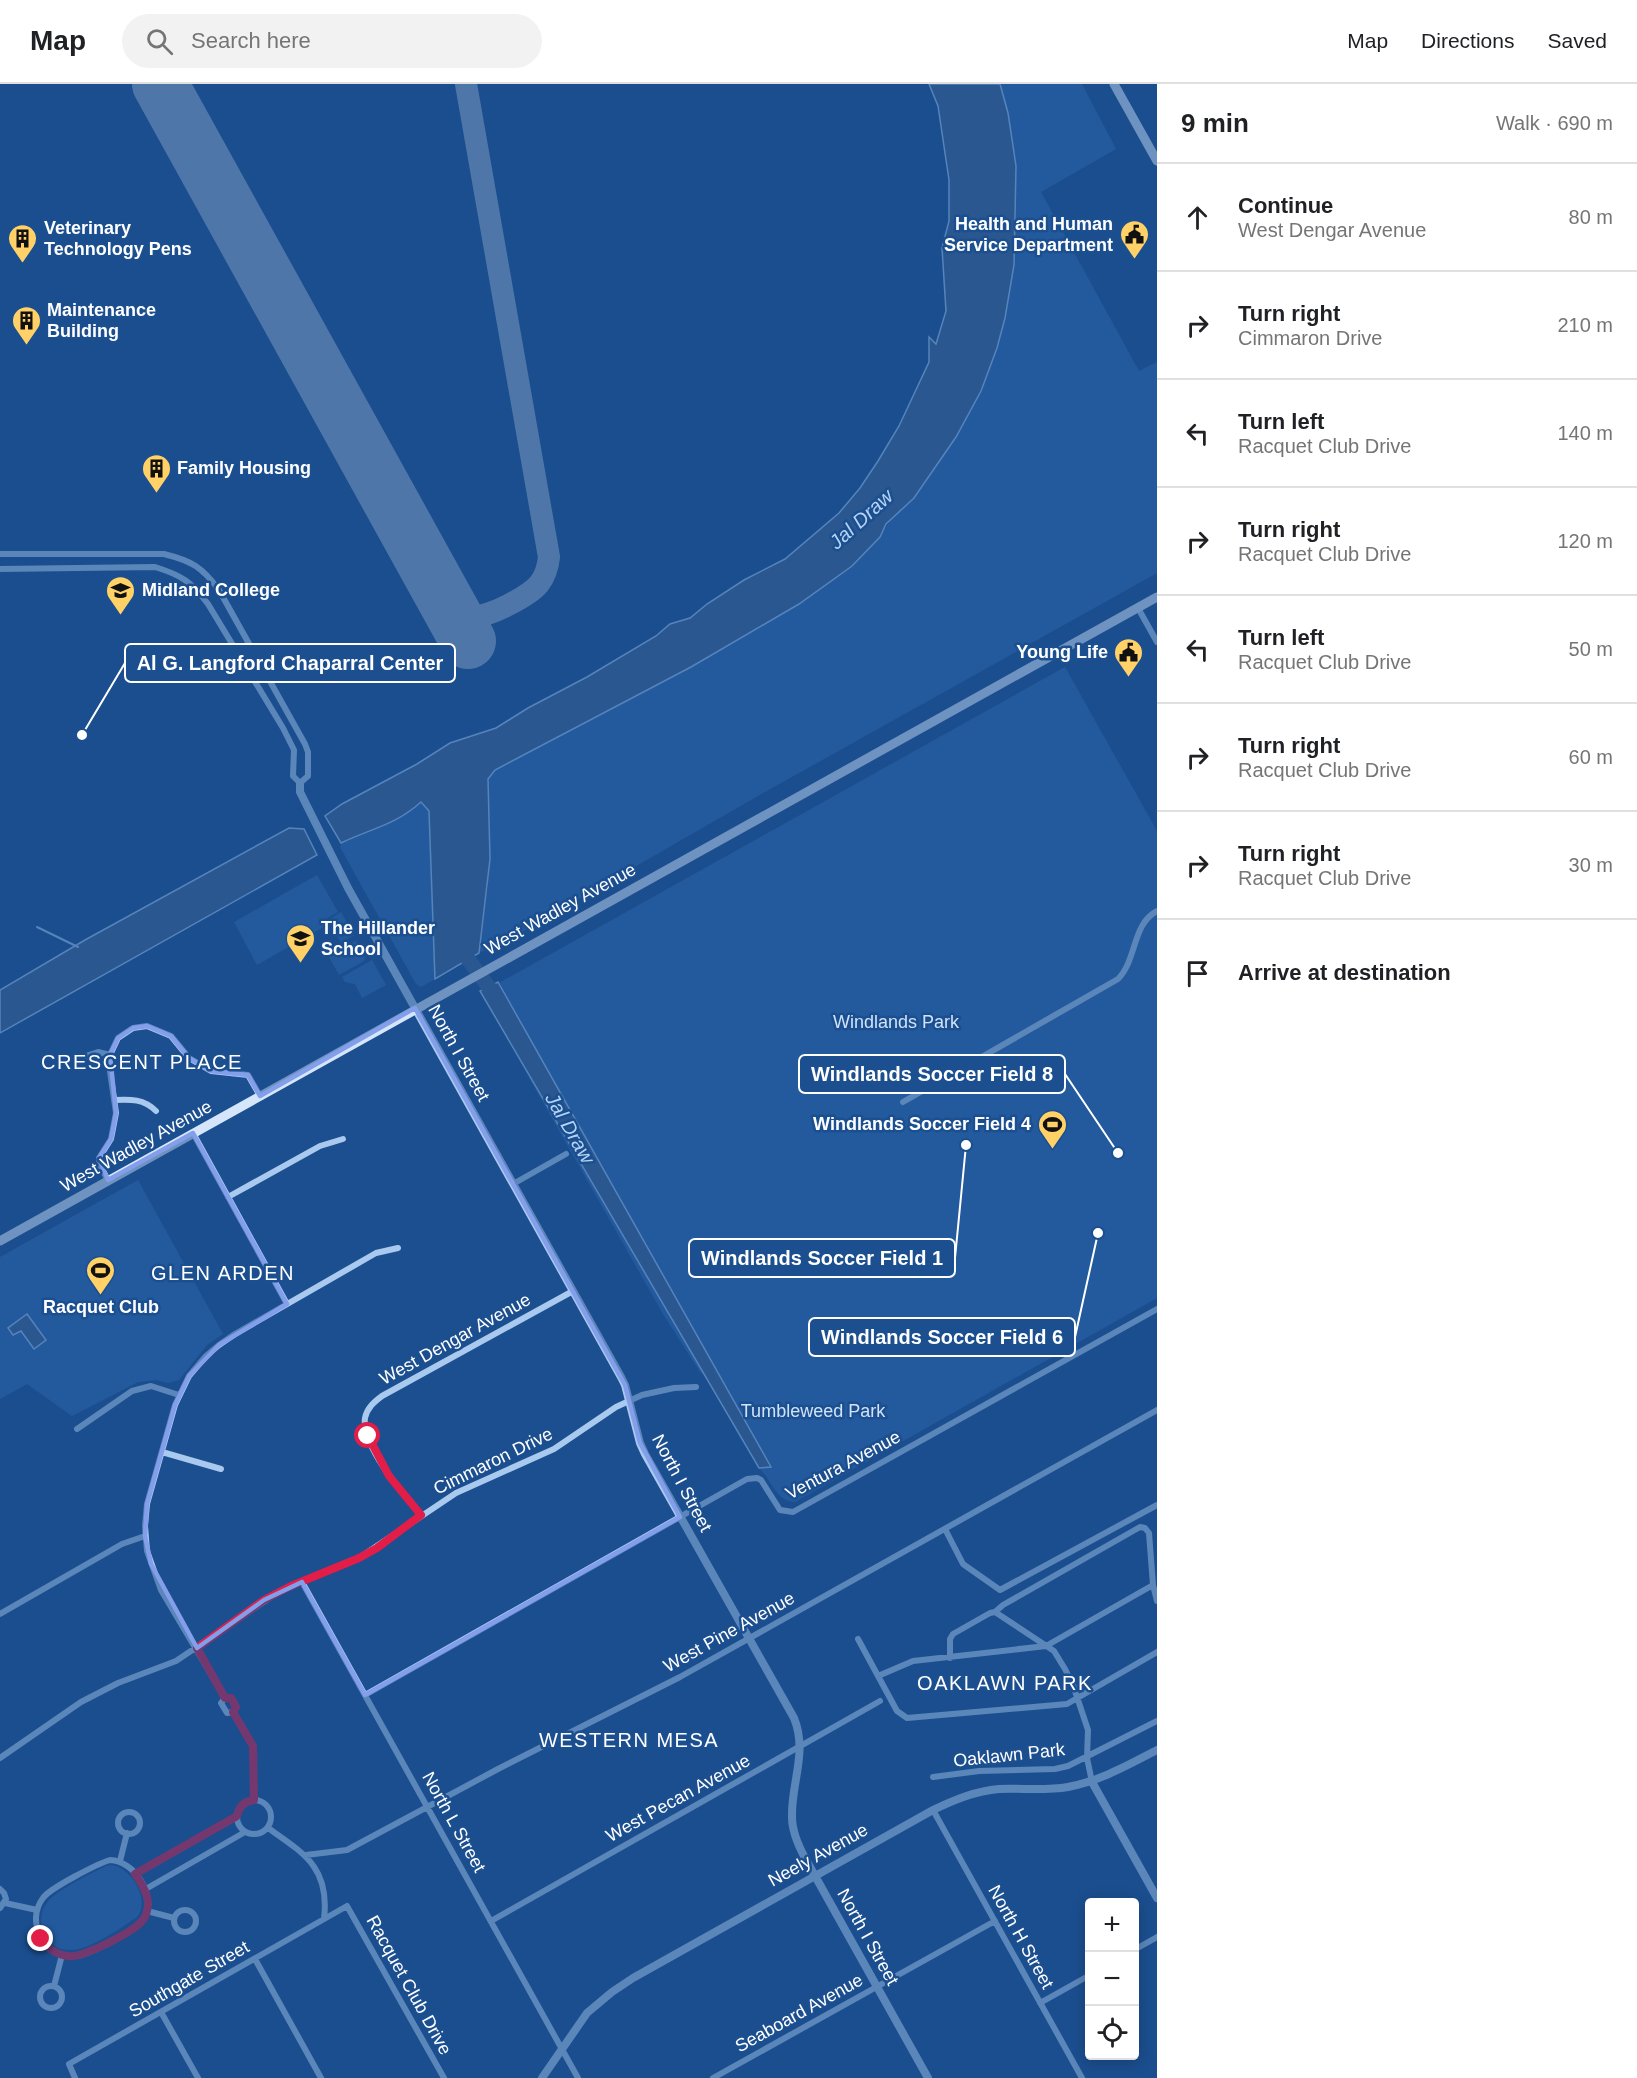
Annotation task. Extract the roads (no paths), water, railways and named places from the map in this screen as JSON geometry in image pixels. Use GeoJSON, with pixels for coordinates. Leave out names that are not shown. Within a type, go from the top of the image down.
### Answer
{"type":"FeatureCollection","features":[{"type":"Feature","properties":{"kind":"main road"},"geometry":{"type":"LineString","coordinates":[[1114,84],[1157,161]]}},
{"type":"Feature","properties":{"kind":"main road","name":"West Wadley Avenue"},"geometry":{"type":"LineString","coordinates":[[0,1241],[1157,597]]}},
{"type":"Feature","properties":{"kind":"street"},"geometry":{"type":"LineString","coordinates":[[0,554],[164,554],[184,559],[206,572],[305,744],[308,752],[308,776],[300,783],[293,776],[294,750],[284,728],[195,585],[173,573],[155,567],[0,569]]}},
{"type":"Feature","properties":{"kind":"street"},"geometry":{"type":"LineString","coordinates":[[1138,608],[1157,642]]}},
{"type":"Feature","properties":{"kind":"street"},"geometry":{"type":"LineString","coordinates":[[240,656],[252,649]]}},
{"type":"Feature","properties":{"kind":"street","name":"North I Street"},"geometry":{"type":"LineString","coordinates":[[300,783],[300,792],[348,888],[621,1377],[640,1443],[794,1718],[801,1746],[792,1818],[800,1849],[928,2078]]}},
{"type":"Feature","properties":{"kind":"street"},"geometry":{"type":"LineString","coordinates":[[903,1102],[1118,979],[1127,970],[1141,927],[1148,916],[1157,911]]}},
{"type":"Feature","properties":{"kind":"street"},"geometry":{"type":"LineString","coordinates":[[108,1180],[100,1166],[99,1158],[111,1138],[116,1113],[110,1054],[118,1038],[133,1028],[147,1026],[171,1036],[189,1058],[211,1071],[248,1075],[260,1096]]}},
{"type":"Feature","properties":{"kind":"street"},"geometry":{"type":"LineString","coordinates":[[77,1059],[98,1052],[110,1054]]}},
{"type":"Feature","properties":{"kind":"street"},"geometry":{"type":"LineString","coordinates":[[114,1100],[133,1099],[148,1103],[156,1111]]}},
{"type":"Feature","properties":{"kind":"street"},"geometry":{"type":"LineString","coordinates":[[193,1133],[287,1304]]}},
{"type":"Feature","properties":{"kind":"street"},"geometry":{"type":"LineString","coordinates":[[228,1197],[320,1146],[343,1139]]}},
{"type":"Feature","properties":{"kind":"street"},"geometry":{"type":"LineString","coordinates":[[513,1184],[566,1154]]}},
{"type":"Feature","properties":{"kind":"street"},"geometry":{"type":"LineString","coordinates":[[254,1800],[253,1746],[233,1712],[236,1707],[231,1698],[225,1698],[161,1590],[151,1564],[145,1536],[147,1504],[179,1395],[189,1377],[206,1356],[235,1334],[376,1253],[398,1248]]}},
{"type":"Feature","properties":{"kind":"street","name":"West Dengar Avenue"},"geometry":{"type":"LineString","coordinates":[[421,1515],[394,1484],[371,1444],[365,1420],[370,1407],[382,1396],[573,1291]]}},
{"type":"Feature","properties":{"kind":"street","name":"Ventura Avenue"},"geometry":{"type":"LineString","coordinates":[[365,1695],[680,1516],[752,1478],[757,1478],[765,1484],[780,1510],[788,1513],[799,1509],[1157,1309]]}},
{"type":"Feature","properties":{"kind":"street"},"geometry":{"type":"LineString","coordinates":[[77,1429],[132,1390],[152,1386],[179,1395]]}},
{"type":"Feature","properties":{"kind":"street","name":"Cimmaron Drive"},"geometry":{"type":"LineString","coordinates":[[0,1758],[81,1702],[118,1683],[176,1661],[264,1600],[368,1553],[421,1515],[469,1486],[554,1449],[606,1413],[628,1401],[659,1390],[696,1387]]}},
{"type":"Feature","properties":{"kind":"street","name":"West Pine Avenue"},"geometry":{"type":"LineString","coordinates":[[306,1854],[347,1850],[498,1769],[680,1677],[1157,1410]]}},
{"type":"Feature","properties":{"kind":"street"},"geometry":{"type":"LineString","coordinates":[[162,1452],[221,1469]]}},
{"type":"Feature","properties":{"kind":"street"},"geometry":{"type":"LineString","coordinates":[[945,1529],[963,1564],[1000,1590],[1157,1505]]}},
{"type":"Feature","properties":{"kind":"street"},"geometry":{"type":"LineString","coordinates":[[950,1658],[952,1634],[995,1612],[1003,1605],[1140,1527],[1145,1528],[1149,1533],[1153,1585],[1157,1601]]}},
{"type":"Feature","properties":{"kind":"street"},"geometry":{"type":"LineString","coordinates":[[0,1614],[122,1544],[145,1536]]}},
{"type":"Feature","properties":{"kind":"street","name":"North L Street"},"geometry":{"type":"LineString","coordinates":[[302,1582],[578,2078]]}},
{"type":"Feature","properties":{"kind":"street"},"geometry":{"type":"LineString","coordinates":[[878,1676],[913,1661],[1046,1646],[1153,1585]]}},
{"type":"Feature","properties":{"kind":"street","name":"Oaklawn Park"},"geometry":{"type":"LineString","coordinates":[[995,1612],[1054,1651],[1073,1684],[1088,1730],[1087,1758],[1092,1782]]}},
{"type":"Feature","properties":{"kind":"street"},"geometry":{"type":"LineString","coordinates":[[858,1639],[897,1711],[907,1718],[1067,1704],[1157,1652]]}},
{"type":"Feature","properties":{"kind":"street","name":"West Pecan Avenue"},"geometry":{"type":"LineString","coordinates":[[491,1921],[880,1701]]}},
{"type":"Feature","properties":{"kind":"street","name":"Oaklawn Park"},"geometry":{"type":"LineString","coordinates":[[933,1777],[979,1771],[1055,1769],[1068,1766],[1157,1722]]}},
{"type":"Feature","properties":{"kind":"street","name":"Neely Avenue"},"geometry":{"type":"LineString","coordinates":[[542,2078],[587,2013],[612,1992],[933,1810],[976,1793],[1048,1789],[1092,1782],[1157,1750]]}},
{"type":"Feature","properties":{"kind":"street"},"geometry":{"type":"LineString","coordinates":[[1092,1782],[1157,1898]]}},
{"type":"Feature","properties":{"kind":"street"},"geometry":{"type":"LineString","coordinates":[[254,1800],[264,1803],[270,1811],[271,1820],[268,1828],[255,1834],[245,1832],[240,1827],[237,1816],[240,1807],[254,1800]]}},
{"type":"Feature","properties":{"kind":"street","name":"North H Street"},"geometry":{"type":"LineString","coordinates":[[933,1810],[1082,2078]]}},
{"type":"Feature","properties":{"kind":"street"},"geometry":{"type":"LineString","coordinates":[[135,1874],[237,1816]]}},
{"type":"Feature","properties":{"kind":"street"},"geometry":{"type":"LineString","coordinates":[[268,1828],[306,1854],[326,1892],[324,1919]]}},
{"type":"Feature","properties":{"kind":"street"},"geometry":{"type":"LineString","coordinates":[[144,1890],[245,1832]]}},
{"type":"Feature","properties":{"kind":"street"},"geometry":{"type":"LineString","coordinates":[[120,1861],[127,1833]]}},
{"type":"Feature","properties":{"kind":"street"},"geometry":{"type":"LineString","coordinates":[[110,1860],[120,1861],[129,1866],[135,1874],[147,1897],[147,1911],[138,1925],[89,1952],[77,1956],[62,1955],[47,1946],[36,1925],[37,1910],[42,1898],[54,1889],[110,1860]]}},
{"type":"Feature","properties":{"kind":"street"},"geometry":{"type":"LineString","coordinates":[[0,1890],[5,1896],[2,1906],[37,1910]]}},
{"type":"Feature","properties":{"kind":"street","name":"Racquet Club Drive"},"geometry":{"type":"LineString","coordinates":[[324,1919],[347,1906],[444,2078]]}},
{"type":"Feature","properties":{"kind":"street"},"geometry":{"type":"LineString","coordinates":[[147,1911],[174,1918]]}},
{"type":"Feature","properties":{"kind":"street","name":"Southgate Street"},"geometry":{"type":"LineString","coordinates":[[75,2078],[69,2064],[324,1919]]}},
{"type":"Feature","properties":{"kind":"street","name":"Seaboard Avenue"},"geometry":{"type":"LineString","coordinates":[[713,2078],[995,1921]]}},
{"type":"Feature","properties":{"kind":"street"},"geometry":{"type":"LineString","coordinates":[[1139,1947],[1157,1937]]}},
{"type":"Feature","properties":{"kind":"street"},"geometry":{"type":"LineString","coordinates":[[54,1986],[62,1955]]}},
{"type":"Feature","properties":{"kind":"street"},"geometry":{"type":"LineString","coordinates":[[255,1959],[321,2078]]}},
{"type":"Feature","properties":{"kind":"street"},"geometry":{"type":"LineString","coordinates":[[1040,2003],[1085,1977]]}},
{"type":"Feature","properties":{"kind":"street"},"geometry":{"type":"LineString","coordinates":[[160,2012],[198,2078]]}},
{"type":"Feature","properties":{"kind":"water"},"geometry":{"type":"Polygon","coordinates":[[[929,84],[1000,84],[1008,113],[1016,166],[1014,265],[1005,318],[981,391],[956,437],[914,498],[886,524],[880,537],[852,566],[799,604],[691,667],[495,770],[488,779],[490,859],[479,953],[435,979],[429,811],[421,802],[392,822],[341,843],[325,816],[450,743],[496,728],[656,636],[670,624],[690,618],[744,580],[785,559],[839,513],[860,488],[899,426],[929,362],[929,337],[936,344],[946,311],[942,248],[949,221],[949,180],[938,106],[929,84]]]}},
{"type":"Feature","properties":{"kind":"water"},"geometry":{"type":"Polygon","coordinates":[[[289,828],[304,829],[317,855],[0,1033],[0,990],[85,940],[289,828]]]}},
{"type":"Feature","properties":{"kind":"water"},"geometry":{"type":"Polygon","coordinates":[[[498,982],[771,1467],[759,1468],[480,991],[498,982]]]}},
{"type":"Feature","properties":{"kind":"water"},"geometry":{"type":"Polygon","coordinates":[[[27,1314],[46,1340],[34,1349],[21,1331],[13,1335],[8,1328],[27,1314]]]}},
{"type":"Feature","properties":{"kind":"waterway"},"geometry":{"type":"LineString","coordinates":[[37,927],[78,947]]}},
{"type":"Feature","properties":{"kind":"waterway","name":"Jal Draw"},"geometry":{"type":"LineString","coordinates":[[465,940],[465,955],[499,1004]]}},
{"type":"Feature","properties":{"kind":"place","name":"Health and Human Service Department"},"geometry":{"type":"Point","coordinates":[1134,260]}},
{"type":"Feature","properties":{"kind":"place","name":"Veterinary Technology Pens"},"geometry":{"type":"Point","coordinates":[23,264]}},
{"type":"Feature","properties":{"kind":"place","name":"Maintenance Building"},"geometry":{"type":"Point","coordinates":[26,346]}},
{"type":"Feature","properties":{"kind":"place","name":"Family Housing"},"geometry":{"type":"Point","coordinates":[156,494]}},
{"type":"Feature","properties":{"kind":"place","name":"Midland College"},"geometry":{"type":"Point","coordinates":[121,616]}},
{"type":"Feature","properties":{"kind":"place","name":"Young Life"},"geometry":{"type":"Point","coordinates":[1129,678]}},
{"type":"Feature","properties":{"kind":"place","name":"Al G. Langford Chaparral Center"},"geometry":{"type":"Point","coordinates":[82,735]}},
{"type":"Feature","properties":{"kind":"place","name":"The Hillander School"},"geometry":{"type":"Point","coordinates":[300,964]}},
{"type":"Feature","properties":{"kind":"place","name":"Windlands Soccer Field 1"},"geometry":{"type":"Point","coordinates":[966,1145]}},
{"type":"Feature","properties":{"kind":"place","name":"Windlands Soccer Field 4"},"geometry":{"type":"Point","coordinates":[1052,1150]}},
{"type":"Feature","properties":{"kind":"place","name":"Windlands Soccer Field 8"},"geometry":{"type":"Point","coordinates":[1118,1153]}},
{"type":"Feature","properties":{"kind":"place","name":"Windlands Soccer Field 6"},"geometry":{"type":"Point","coordinates":[1098,1233]}},
{"type":"Feature","properties":{"kind":"place","name":"Racquet Club"},"geometry":{"type":"Point","coordinates":[101,1296]}},
{"type":"Feature","properties":{"kind":"district","name":"CRESCENT PLACE"},"geometry":{"type":"Point","coordinates":[142,1062]}},
{"type":"Feature","properties":{"kind":"district","name":"GLEN ARDEN"},"geometry":{"type":"Point","coordinates":[223,1273]}},
{"type":"Feature","properties":{"kind":"district","name":"OAKLAWN PARK"},"geometry":{"type":"Point","coordinates":[1005,1683]}},
{"type":"Feature","properties":{"kind":"district","name":"WESTERN MESA"},"geometry":{"type":"Point","coordinates":[629,1740]}},
{"type":"Feature","properties":{"kind":"park label","name":"Windlands Park"},"geometry":{"type":"Point","coordinates":[896,1022]}},
{"type":"Feature","properties":{"kind":"park label","name":"Tumbleweed Park"},"geometry":{"type":"Point","coordinates":[813,1411]}}]}
